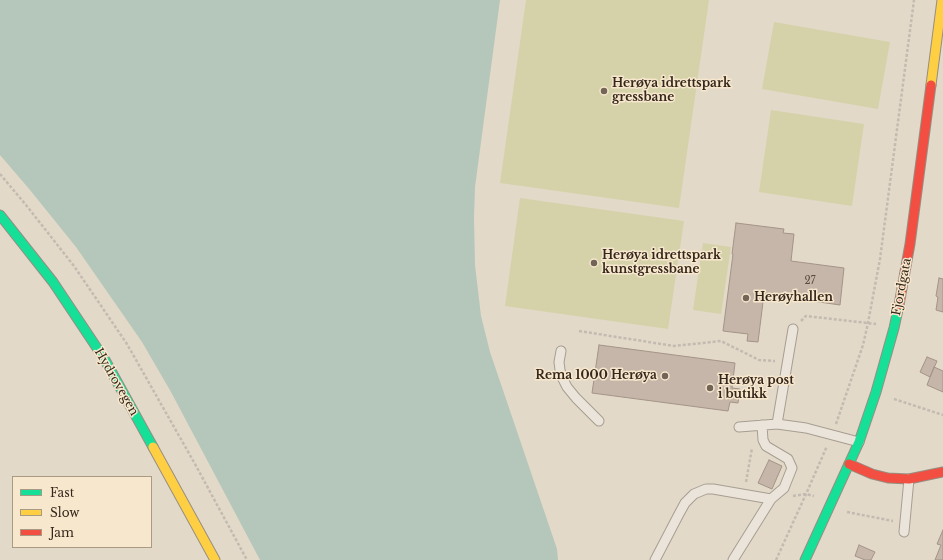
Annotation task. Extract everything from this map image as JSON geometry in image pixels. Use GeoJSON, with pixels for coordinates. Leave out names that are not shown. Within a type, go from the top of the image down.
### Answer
{"type":"FeatureCollection","features":[{"type":"Feature","properties":{"kind":"street","name":"Fjordgata"},"geometry":{"type":"LineString","coordinates":[[805,560],[859,442],[876,392],[894,328],[910,244],[932,73],[941,30],[942,0]]}},
{"type":"Feature","properties":{"kind":"street","name":"Hydrovegen"},"geometry":{"type":"LineString","coordinates":[[0,215],[54,282],[105,360],[215,560]]}},
{"type":"Feature","properties":{"kind":"street"},"geometry":{"type":"LineString","coordinates":[[849,464],[872,474],[888,478],[909,479],[943,472]]}},
{"type":"Feature","properties":{"kind":"lane"},"geometry":{"type":"LineString","coordinates":[[932,73],[943,74]]}},
{"type":"Feature","properties":{"kind":"lane"},"geometry":{"type":"LineString","coordinates":[[776,424],[793,329]]}},
{"type":"Feature","properties":{"kind":"lane"},"geometry":{"type":"LineString","coordinates":[[561,351],[559,362],[560,370],[567,387],[599,421]]}},
{"type":"Feature","properties":{"kind":"lane"},"geometry":{"type":"LineString","coordinates":[[738,427],[776,424],[806,428],[859,442]]}},
{"type":"Feature","properties":{"kind":"lane"},"geometry":{"type":"LineString","coordinates":[[734,560],[770,499],[784,488],[792,468],[788,459],[766,446],[759,425]]}},
{"type":"Feature","properties":{"kind":"lane"},"geometry":{"type":"LineString","coordinates":[[904,528],[909,479]]}},
{"type":"Feature","properties":{"kind":"lane"},"geometry":{"type":"LineString","coordinates":[[655,560],[679,514],[694,494],[706,489],[713,489],[770,499]]}},
{"type":"Feature","properties":{"kind":"path"},"geometry":{"type":"LineString","coordinates":[[776,560],[832,435],[863,345],[880,259],[914,0]]}},
{"type":"Feature","properties":{"kind":"path"},"geometry":{"type":"LineString","coordinates":[[0,174],[74,266],[127,344],[195,464],[246,560]]}},
{"type":"Feature","properties":{"kind":"path"},"geometry":{"type":"LineString","coordinates":[[793,329],[806,316],[879,325]]}},
{"type":"Feature","properties":{"kind":"path"},"geometry":{"type":"LineString","coordinates":[[579,331],[674,346],[721,341],[759,360],[788,362]]}},
{"type":"Feature","properties":{"kind":"path"},"geometry":{"type":"LineString","coordinates":[[876,392],[943,415]]}},
{"type":"Feature","properties":{"kind":"path"},"geometry":{"type":"LineString","coordinates":[[744,494],[759,425]]}},
{"type":"Feature","properties":{"kind":"path"},"geometry":{"type":"LineString","coordinates":[[792,496],[806,494],[814,497]]}},
{"type":"Feature","properties":{"kind":"path"},"geometry":{"type":"LineString","coordinates":[[843,507],[846,512],[904,528]]}},
{"type":"Feature","properties":{"kind":"shaded area"},"geometry":{"type":"Polygon","coordinates":[[[0,0],[500,0],[475,187],[475,265],[481,316],[490,352],[557,549],[558,560],[260,560],[171,392],[142,342],[76,247],[0,155],[0,0]]]}},
{"type":"Feature","properties":{"kind":"shaded area","name":"Herøya idrettspark gressbane"},"geometry":{"type":"Polygon","coordinates":[[[526,0],[709,0],[679,208],[500,183],[526,0]]]}},
{"type":"Feature","properties":{"kind":"shaded area"},"geometry":{"type":"Polygon","coordinates":[[[774,22],[890,42],[878,109],[762,89],[774,22]]]}},
{"type":"Feature","properties":{"kind":"shaded area"},"geometry":{"type":"Polygon","coordinates":[[[771,110],[864,124],[852,206],[759,192],[771,110]]]}},
{"type":"Feature","properties":{"kind":"shaded area","name":"Herøya idrettspark kunstgressbane"},"geometry":{"type":"Polygon","coordinates":[[[520,198],[684,221],[668,329],[505,306],[520,198]]]}},
{"type":"Feature","properties":{"kind":"shaded area"},"geometry":{"type":"Polygon","coordinates":[[[703,243],[731,247],[721,314],[693,310],[703,243]]]}},
{"type":"Feature","properties":{"kind":"building"},"geometry":{"type":"Polygon","coordinates":[[[736,223],[784,229],[783,233],[794,234],[791,261],[844,268],[840,305],[764,294],[758,342],[747,341],[748,334],[723,331],[736,223]]]}},
{"type":"Feature","properties":{"kind":"building"},"geometry":{"type":"Polygon","coordinates":[[[939,278],[943,279],[943,312],[936,310],[938,297],[936,296],[939,278]]]}},
{"type":"Feature","properties":{"kind":"building"},"geometry":{"type":"Polygon","coordinates":[[[599,345],[735,363],[732,388],[740,389],[738,403],[730,402],[728,411],[592,393],[599,345]]]}},
{"type":"Feature","properties":{"kind":"building"},"geometry":{"type":"Polygon","coordinates":[[[927,357],[937,361],[930,377],[920,372],[927,357]]]}},
{"type":"Feature","properties":{"kind":"building"},"geometry":{"type":"Polygon","coordinates":[[[934,367],[943,371],[943,392],[927,385],[934,367]]]}},
{"type":"Feature","properties":{"kind":"building"},"geometry":{"type":"Polygon","coordinates":[[[769,460],[782,466],[772,489],[758,483],[769,460]]]}},
{"type":"Feature","properties":{"kind":"building"},"geometry":{"type":"Polygon","coordinates":[[[943,530],[943,560],[935,560],[941,545],[937,544],[943,530]]]}},
{"type":"Feature","properties":{"kind":"building"},"geometry":{"type":"Polygon","coordinates":[[[859,545],[875,552],[871,560],[865,560],[855,556],[859,545]]]}},
{"type":"Feature","properties":{"kind":"traffic: fast"},"geometry":{"type":"LineString","coordinates":[[0,215],[53,282],[105,360],[153,447]]}},
{"type":"Feature","properties":{"kind":"traffic: fast"},"geometry":{"type":"LineString","coordinates":[[805,560],[859,442],[876,392],[899,305]]}},
{"type":"Feature","properties":{"kind":"traffic: slow"},"geometry":{"type":"LineString","coordinates":[[931,85],[942,0]]}},
{"type":"Feature","properties":{"kind":"traffic: slow"},"geometry":{"type":"LineString","coordinates":[[153,447],[215,560]]}},
{"type":"Feature","properties":{"kind":"traffic: jam"},"geometry":{"type":"LineString","coordinates":[[899,305],[910,244],[931,85]]}},
{"type":"Feature","properties":{"kind":"traffic: jam"},"geometry":{"type":"LineString","coordinates":[[849,464],[872,474],[888,478],[909,479],[943,472]]}},
{"type":"Feature","properties":{"kind":"place","name":"Herøya idrettspark gressbane"},"geometry":{"type":"Point","coordinates":[604,91]}},
{"type":"Feature","properties":{"kind":"place","name":"Herøya idrettspark kunstgressbane"},"geometry":{"type":"Point","coordinates":[594,263]}},
{"type":"Feature","properties":{"kind":"place","name":"Herøyhallen"},"geometry":{"type":"Point","coordinates":[746,298]}},
{"type":"Feature","properties":{"kind":"place","name":"Rema 1000 Herøya"},"geometry":{"type":"Point","coordinates":[665,376]}},
{"type":"Feature","properties":{"kind":"place","name":"Herøya post i butikk"},"geometry":{"type":"Point","coordinates":[710,388]}}]}
